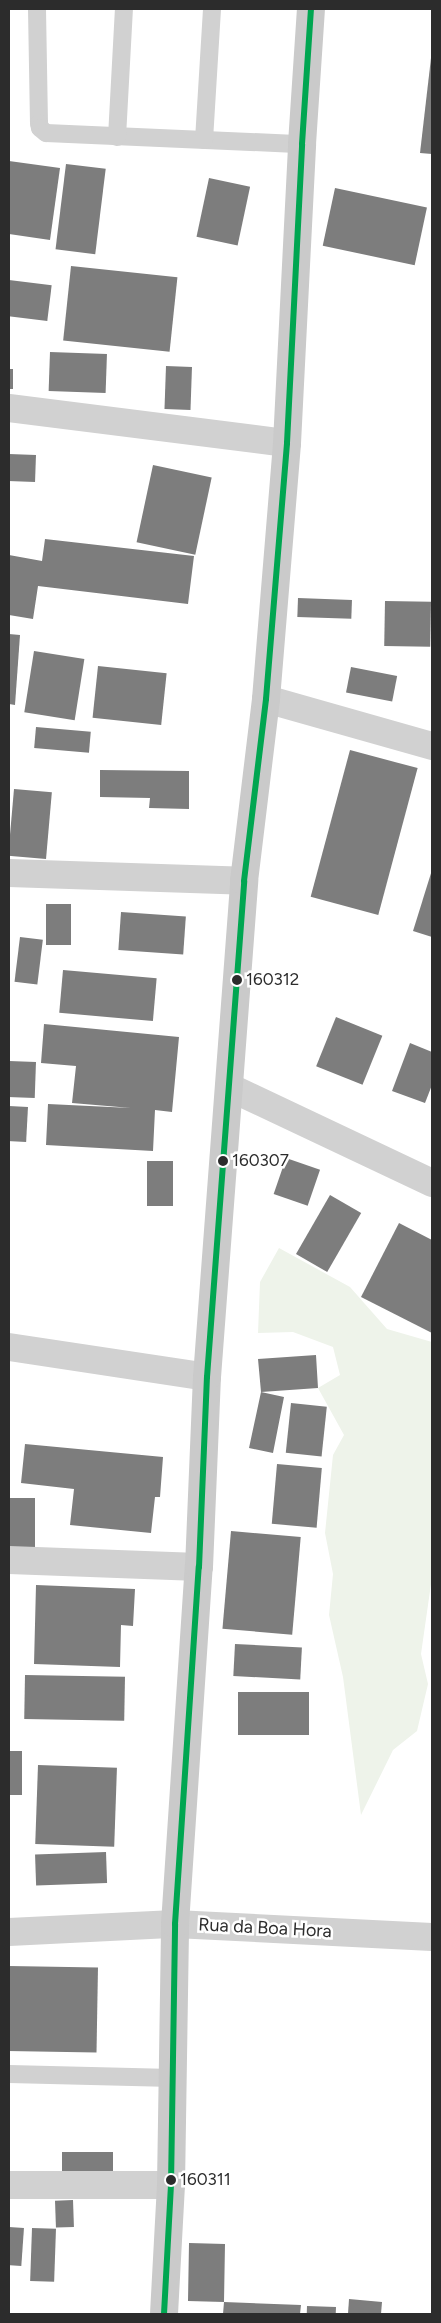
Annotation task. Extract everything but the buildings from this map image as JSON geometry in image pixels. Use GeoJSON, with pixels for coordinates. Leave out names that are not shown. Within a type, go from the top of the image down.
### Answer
{"type":"FeatureCollection","features":[{"type":"Feature","properties":{"kind":"main road"},"geometry":{"type":"LineString","coordinates":[[164,2314],[171,2184],[175,1924],[199,1567],[207,1376],[244,881],[266,699],[287,443],[302,144],[312,9]]}},
{"type":"Feature","properties":{"kind":"street"},"geometry":{"type":"LineString","coordinates":[[9,408],[287,443]]}},
{"type":"Feature","properties":{"kind":"street"},"geometry":{"type":"LineString","coordinates":[[266,699],[432,746]]}},
{"type":"Feature","properties":{"kind":"street"},"geometry":{"type":"LineString","coordinates":[[9,873],[244,881]]}},
{"type":"Feature","properties":{"kind":"street"},"geometry":{"type":"LineString","coordinates":[[229,1086],[432,1183]]}},
{"type":"Feature","properties":{"kind":"street"},"geometry":{"type":"LineString","coordinates":[[9,1347],[207,1376]]}},
{"type":"Feature","properties":{"kind":"street"},"geometry":{"type":"LineString","coordinates":[[9,1560],[199,1567]]}},
{"type":"Feature","properties":{"kind":"street","name":"Rua da Boa Hora"},"geometry":{"type":"LineString","coordinates":[[9,1932],[175,1924],[432,1936]]}},
{"type":"Feature","properties":{"kind":"street"},"geometry":{"type":"LineString","coordinates":[[9,2186],[171,2184]]}},
{"type":"Feature","properties":{"kind":"lane"},"geometry":{"type":"LineString","coordinates":[[37,9],[40,128],[46,133],[302,144]]}},
{"type":"Feature","properties":{"kind":"lane"},"geometry":{"type":"LineString","coordinates":[[117,137],[124,9]]}},
{"type":"Feature","properties":{"kind":"lane"},"geometry":{"type":"LineString","coordinates":[[204,140],[212,9]]}},
{"type":"Feature","properties":{"kind":"lane"},"geometry":{"type":"LineString","coordinates":[[9,2074],[173,2078]]}},
{"type":"Feature","properties":{"kind":"shaded area"},"geometry":{"type":"Polygon","coordinates":[[[279,1248],[350,1287],[387,1329],[432,1342],[432,1577],[421,1654],[428,1684],[417,1731],[393,1750],[361,1815],[343,1677],[329,1615],[333,1574],[325,1533],[333,1455],[344,1435],[318,1388],[340,1375],[333,1347],[293,1332],[258,1333],[260,1282],[279,1248]]]}},
{"type":"Feature","properties":{"kind":"transit line"},"geometry":{"type":"LineString","coordinates":[[164,2314],[171,2185],[175,1924],[199,1567],[207,1377],[244,881],[266,699],[287,443],[302,144],[311,9]]}},
{"type":"Feature","properties":{"kind":"place","name":"160312"},"geometry":{"type":"Point","coordinates":[237,980]}},
{"type":"Feature","properties":{"kind":"place","name":"160307"},"geometry":{"type":"Point","coordinates":[223,1161]}},
{"type":"Feature","properties":{"kind":"place","name":"160311"},"geometry":{"type":"Point","coordinates":[171,2180]}}]}
